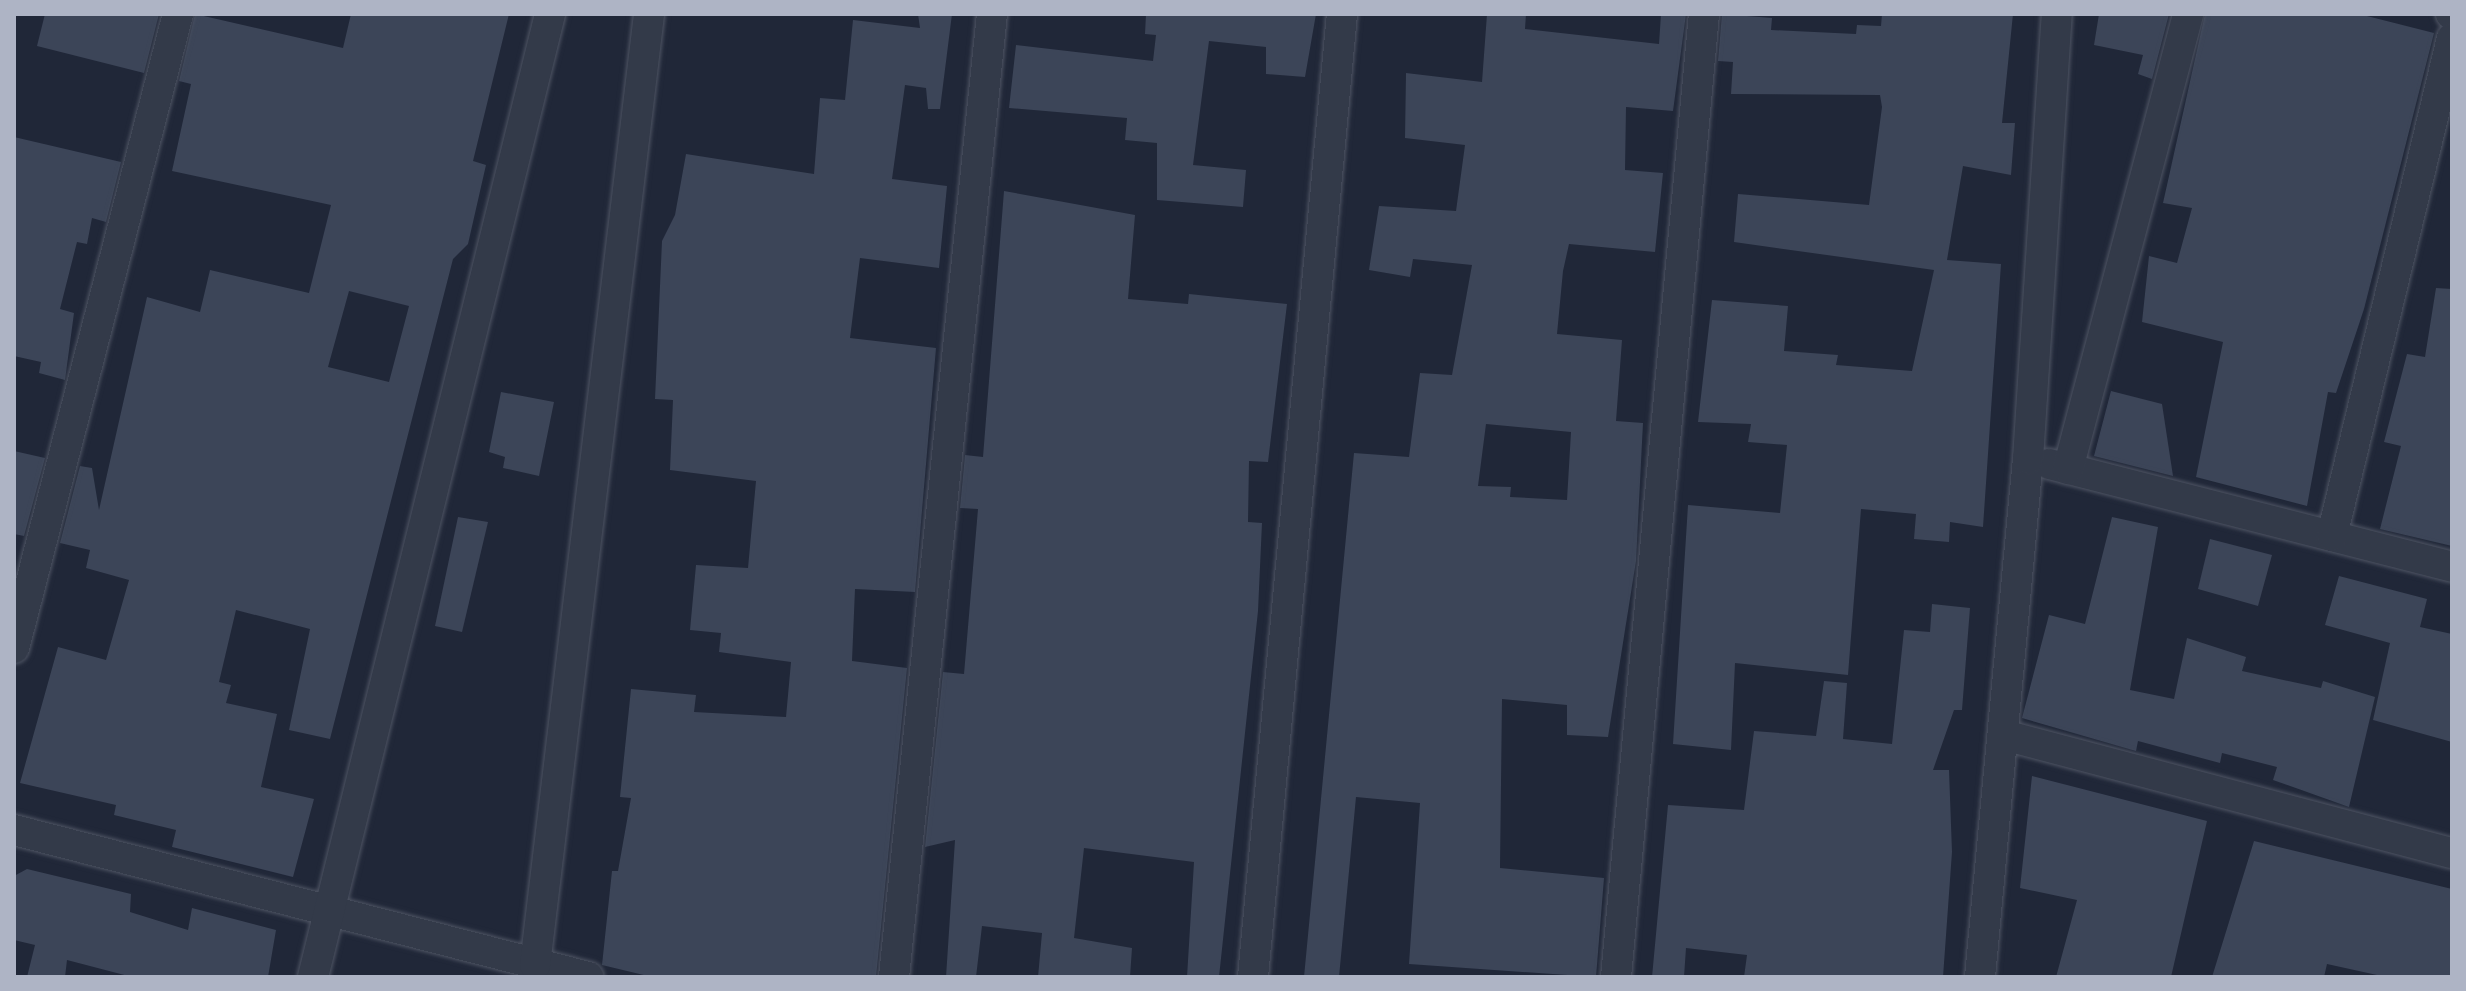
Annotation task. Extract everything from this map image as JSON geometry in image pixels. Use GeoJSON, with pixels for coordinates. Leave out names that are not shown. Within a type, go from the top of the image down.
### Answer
{"type":"FeatureCollection","features":[{"type":"Feature","properties":{"kind":"street"},"geometry":{"type":"LineString","coordinates":[[14,648],[178,14]]}},
{"type":"Feature","properties":{"kind":"street"},"geometry":{"type":"LineString","coordinates":[[313,977],[550,14]]}},
{"type":"Feature","properties":{"kind":"street"},"geometry":{"type":"LineString","coordinates":[[535,965],[649,14]]}},
{"type":"Feature","properties":{"kind":"street"},"geometry":{"type":"LineString","coordinates":[[894,977],[992,14]]}},
{"type":"Feature","properties":{"kind":"street"},"geometry":{"type":"LineString","coordinates":[[1253,977],[1342,14]]}},
{"type":"Feature","properties":{"kind":"street"},"geometry":{"type":"LineString","coordinates":[[1616,977],[1704,14]]}},
{"type":"Feature","properties":{"kind":"street"},"geometry":{"type":"LineString","coordinates":[[1980,977],[2028,459],[2057,14]]}},
{"type":"Feature","properties":{"kind":"street"},"geometry":{"type":"LineString","coordinates":[[2068,469],[2188,14]]}},
{"type":"Feature","properties":{"kind":"street"},"geometry":{"type":"LineString","coordinates":[[2332,536],[2452,38]]}},
{"type":"Feature","properties":{"kind":"street"},"geometry":{"type":"LineString","coordinates":[[2028,459],[2452,567]]}},
{"type":"Feature","properties":{"kind":"street"},"geometry":{"type":"LineString","coordinates":[[2004,735],[2452,853]]}},
{"type":"Feature","properties":{"kind":"street"},"geometry":{"type":"LineString","coordinates":[[14,830],[330,915],[588,977]]}},
{"type":"Feature","properties":{"kind":"building"},"geometry":{"type":"Polygon","coordinates":[[[45,14],[159,14],[144,73],[37,46],[45,14]]]}},
{"type":"Feature","properties":{"kind":"building"},"geometry":{"type":"Polygon","coordinates":[[[195,14],[343,48],[351,14],[509,14],[473,161],[486,165],[468,244],[453,259],[330,739],[289,730],[310,629],[236,610],[219,682],[231,685],[226,703],[277,714],[261,787],[314,799],[293,877],[172,847],[176,830],[114,815],[116,805],[20,783],[58,647],[106,660],[129,580],[86,568],[90,550],[60,543],[80,466],[92,468],[99,510],[147,297],[200,312],[210,270],[309,293],[331,205],[172,171],[191,84],[179,81],[195,14]],[[349,291],[328,367],[389,382],[409,306],[349,291]]]}},
{"type":"Feature","properties":{"kind":"building"},"geometry":{"type":"Polygon","coordinates":[[[918,14],[952,14],[940,109],[928,109],[926,88],[905,85],[892,179],[947,186],[939,268],[860,258],[850,338],[936,348],[915,592],[855,589],[852,661],[907,668],[876,977],[652,977],[602,965],[612,871],[618,871],[631,798],[620,797],[631,689],[696,695],[694,712],[786,717],[791,662],[719,652],[721,633],[690,630],[696,565],[748,568],[756,481],[670,470],[673,400],[655,399],[662,241],[675,215],[686,154],[814,174],[820,98],[845,100],[853,20],[920,28],[918,14]]]}},
{"type":"Feature","properties":{"kind":"building"},"geometry":{"type":"Polygon","coordinates":[[[1146,14],[1316,14],[1305,77],[1266,74],[1266,47],[1209,41],[1193,165],[1246,170],[1243,207],[1157,200],[1157,143],[1125,140],[1127,118],[1009,108],[1016,45],[1153,61],[1156,35],[1145,34],[1146,14]]]}},
{"type":"Feature","properties":{"kind":"building"},"geometry":{"type":"Polygon","coordinates":[[[1487,14],[1526,14],[1525,29],[1659,44],[1661,14],[1686,14],[1673,111],[1626,107],[1625,170],[1663,173],[1655,252],[1569,244],[1563,271],[1557,334],[1622,340],[1616,421],[1643,423],[1636,561],[1608,737],[1567,735],[1567,705],[1502,699],[1500,868],[1604,878],[1596,977],[1409,964],[1420,803],[1356,797],[1339,977],[1304,977],[1354,453],[1409,457],[1420,373],[1452,375],[1472,265],[1413,259],[1410,277],[1369,270],[1379,206],[1456,211],[1465,145],[1405,138],[1406,73],[1482,82],[1487,14]],[[1486,424],[1478,486],[1511,487],[1510,497],[1567,500],[1571,432],[1486,424]]]}},
{"type":"Feature","properties":{"kind":"building"},"geometry":{"type":"Polygon","coordinates":[[[1722,14],[1772,18],[1771,30],[1856,34],[1857,25],[1881,26],[1882,14],[2013,14],[2002,123],[2015,123],[2011,175],[1963,166],[1947,260],[2001,264],[1983,527],[1950,522],[1949,542],[1914,539],[1916,514],[1861,509],[1848,675],[1735,663],[1731,750],[1673,744],[1688,505],[1780,513],[1787,445],[1748,442],[1751,424],[1698,422],[1712,300],[1788,306],[1784,351],[1838,355],[1836,365],[1912,371],[1934,270],[1734,242],[1738,194],[1869,205],[1882,107],[1880,95],[1731,94],[1733,62],[1718,61],[1722,14]]]}},
{"type":"Feature","properties":{"kind":"building"},"geometry":{"type":"Polygon","coordinates":[[[2099,14],[2169,14],[2152,79],[2138,74],[2143,55],[2094,45],[2099,14]]]}},
{"type":"Feature","properties":{"kind":"building"},"geometry":{"type":"Polygon","coordinates":[[[2205,14],[2359,14],[2434,33],[2364,309],[2336,393],[2328,392],[2307,506],[2196,477],[2223,342],[2142,322],[2149,256],[2177,263],[2192,208],[2163,203],[2205,14]]]}},
{"type":"Feature","properties":{"kind":"building"},"geometry":{"type":"Polygon","coordinates":[[[14,137],[121,162],[106,222],[92,218],[87,244],[77,242],[60,309],[74,313],[65,380],[39,373],[41,362],[14,356],[14,137]]]}},
{"type":"Feature","properties":{"kind":"building"},"geometry":{"type":"Polygon","coordinates":[[[1004,191],[1135,215],[1128,299],[1188,304],[1189,294],[1287,304],[1268,462],[1249,461],[1248,522],[1262,523],[1258,611],[1219,977],[1187,977],[1194,862],[1084,848],[1074,938],[1132,948],[1130,977],[1038,977],[1042,933],[982,926],[976,977],[946,977],[955,840],[925,847],[943,672],[964,674],[978,509],[960,508],[965,455],[983,457],[1004,191]]]}},
{"type":"Feature","properties":{"kind":"building"},"geometry":{"type":"Polygon","coordinates":[[[2436,288],[2452,289],[2452,546],[2380,529],[2401,446],[2384,442],[2407,354],[2425,357],[2436,288]]]}},
{"type":"Feature","properties":{"kind":"building"},"geometry":{"type":"Polygon","coordinates":[[[2111,391],[2162,404],[2173,476],[2094,456],[2111,391]]]}},
{"type":"Feature","properties":{"kind":"building"},"geometry":{"type":"Polygon","coordinates":[[[501,392],[554,402],[539,476],[503,468],[505,457],[489,452],[501,392]]]}},
{"type":"Feature","properties":{"kind":"building"},"geometry":{"type":"Polygon","coordinates":[[[14,451],[45,458],[24,536],[14,534],[14,451]]]}},
{"type":"Feature","properties":{"kind":"building"},"geometry":{"type":"Polygon","coordinates":[[[458,517],[488,522],[462,632],[435,626],[458,517]]]}},
{"type":"Feature","properties":{"kind":"building"},"geometry":{"type":"Polygon","coordinates":[[[2112,517],[2158,527],[2130,690],[2174,699],[2187,638],[2246,657],[2242,671],[2321,688],[2323,681],[2375,697],[2349,807],[2273,780],[2277,767],[2222,753],[2220,763],[2138,741],[2136,751],[2022,718],[2049,615],[2085,624],[2112,517]]]}},
{"type":"Feature","properties":{"kind":"building"},"geometry":{"type":"Polygon","coordinates":[[[2210,539],[2272,555],[2258,606],[2198,589],[2210,539]]]}},
{"type":"Feature","properties":{"kind":"building"},"geometry":{"type":"Polygon","coordinates":[[[2339,576],[2427,599],[2420,627],[2452,634],[2452,742],[2373,720],[2390,643],[2325,625],[2339,576]]]}},
{"type":"Feature","properties":{"kind":"building"},"geometry":{"type":"Polygon","coordinates":[[[1932,604],[1970,608],[1962,710],[1954,710],[1933,770],[1949,770],[1952,852],[1943,977],[1744,977],[1747,955],[1686,948],[1684,977],[1652,977],[1668,805],[1744,810],[1754,731],[1816,736],[1824,681],[1847,683],[1843,739],[1892,744],[1904,630],[1930,632],[1932,604]]]}},
{"type":"Feature","properties":{"kind":"building"},"geometry":{"type":"Polygon","coordinates":[[[2032,776],[2207,821],[2171,977],[2056,977],[2077,900],[2020,888],[2032,776]]]}},
{"type":"Feature","properties":{"kind":"building"},"geometry":{"type":"Polygon","coordinates":[[[2254,841],[2452,889],[2452,977],[2386,977],[2327,964],[2324,977],[2212,977],[2254,841]]]}},
{"type":"Feature","properties":{"kind":"building"},"geometry":{"type":"Polygon","coordinates":[[[27,869],[131,894],[130,912],[188,930],[192,908],[276,930],[268,977],[132,977],[67,960],[65,977],[27,977],[35,945],[14,940],[14,876],[27,869]]]}}]}
